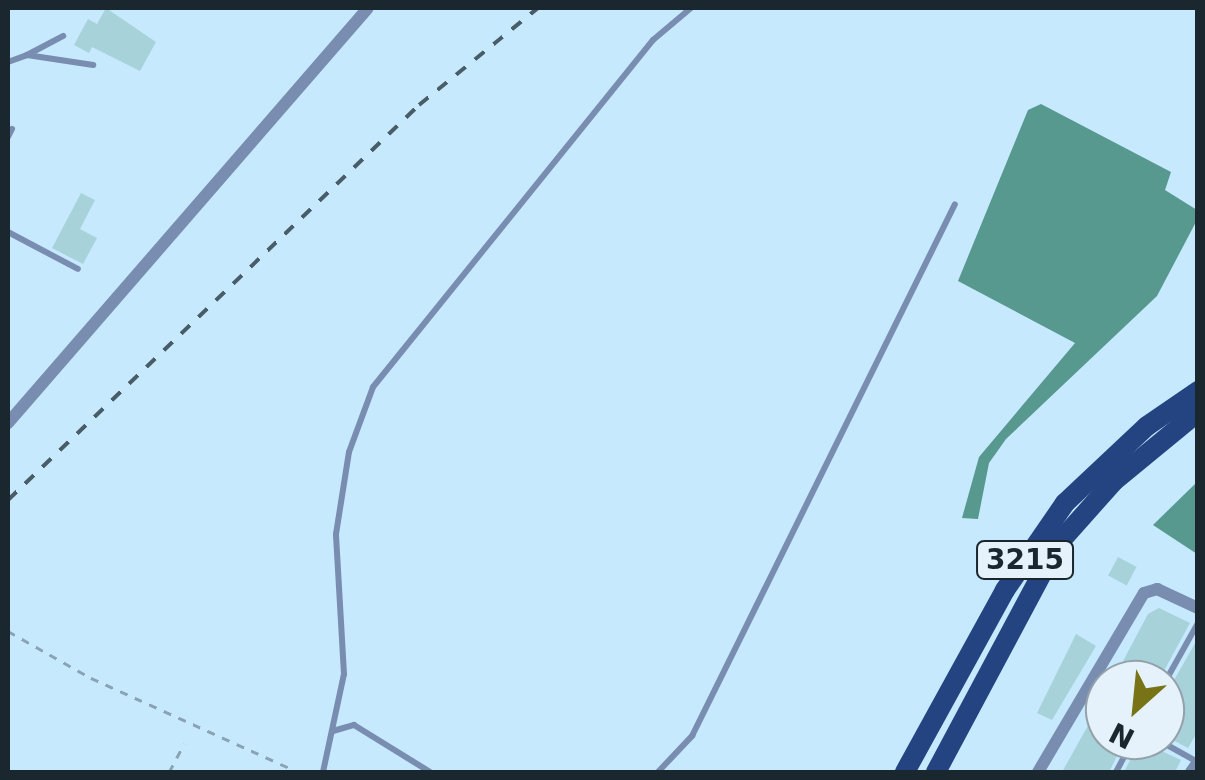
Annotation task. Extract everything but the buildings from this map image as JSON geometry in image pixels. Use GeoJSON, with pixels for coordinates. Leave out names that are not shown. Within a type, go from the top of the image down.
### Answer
{"type":"FeatureCollection","features":[{"type":"Feature","properties":{"kind":"main road","name":"3215"},"geometry":{"type":"LineString","coordinates":[[906,772],[1005,590],[1057,514],[1134,437],[1198,391]]}},
{"type":"Feature","properties":{"kind":"main road","name":"3215"},"geometry":{"type":"LineString","coordinates":[[936,772],[1057,546],[1114,481],[1198,412]]}},
{"type":"Feature","properties":{"kind":"street"},"geometry":{"type":"LineString","coordinates":[[8,423],[368,8]]}},
{"type":"Feature","properties":{"kind":"street"},"geometry":{"type":"LineString","coordinates":[[1038,772],[1140,599],[1150,589],[1198,608]]}},
{"type":"Feature","properties":{"kind":"street"},"geometry":{"type":"LineString","coordinates":[[1192,772],[1198,762]]}},
{"type":"Feature","properties":{"kind":"lane"},"geometry":{"type":"LineString","coordinates":[[323,772],[344,674],[336,534],[349,452],[373,387],[653,40],[691,8]]}},
{"type":"Feature","properties":{"kind":"lane"},"geometry":{"type":"LineString","coordinates":[[8,62],[63,36]]}},
{"type":"Feature","properties":{"kind":"lane"},"geometry":{"type":"LineString","coordinates":[[27,55],[93,65]]}},
{"type":"Feature","properties":{"kind":"lane"},"geometry":{"type":"LineString","coordinates":[[658,772],[692,736],[955,204]]}},
{"type":"Feature","properties":{"kind":"lane"},"geometry":{"type":"LineString","coordinates":[[8,232],[78,269]]}},
{"type":"Feature","properties":{"kind":"lane"},"geometry":{"type":"LineString","coordinates":[[1177,660],[1198,622]]}},
{"type":"Feature","properties":{"kind":"lane"},"geometry":{"type":"LineString","coordinates":[[333,732],[354,724],[430,772]]}},
{"type":"Feature","properties":{"kind":"path"},"geometry":{"type":"LineString","coordinates":[[8,632],[91,678],[298,772]]}},
{"type":"Feature","properties":{"kind":"path"},"geometry":{"type":"LineString","coordinates":[[169,772],[184,744]]}},
{"type":"Feature","properties":{"kind":"shaded area"},"geometry":{"type":"Polygon","coordinates":[[[1041,104],[1171,172],[1165,190],[1197,210],[1197,220],[1157,296],[1006,439],[989,463],[978,519],[962,518],[979,457],[1075,343],[958,281],[1028,110],[1041,104]]]}},
{"type":"Feature","properties":{"kind":"shaded area"},"geometry":{"type":"Polygon","coordinates":[[[1197,482],[1197,554],[1153,525],[1197,482]]]}},
{"type":"Feature","properties":{"kind":"railway"},"geometry":{"type":"LineString","coordinates":[[8,500],[419,105],[538,8]]}}]}
